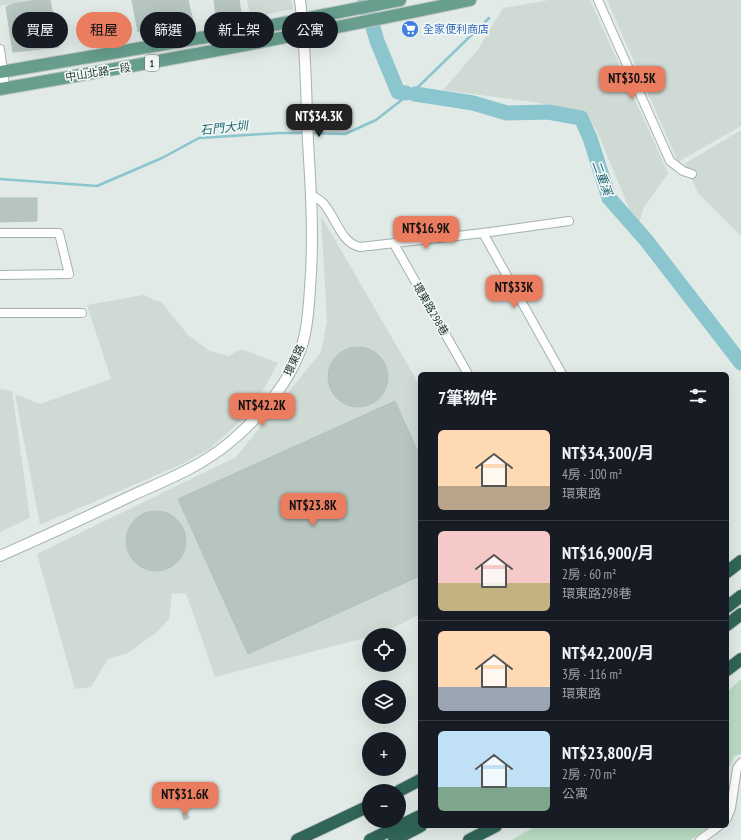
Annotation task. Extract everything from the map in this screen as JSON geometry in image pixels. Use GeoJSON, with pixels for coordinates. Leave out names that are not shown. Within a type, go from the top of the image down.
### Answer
{"type":"FeatureCollection","features":[{"type":"Feature","properties":{"kind":"highway"},"geometry":{"type":"LineString","coordinates":[[729,570],[741,561]]}},
{"type":"Feature","properties":{"kind":"highway"},"geometry":{"type":"LineString","coordinates":[[729,605],[741,596]]}},
{"type":"Feature","properties":{"kind":"highway"},"geometry":{"type":"LineString","coordinates":[[729,623],[741,614]]}},
{"type":"Feature","properties":{"kind":"highway"},"geometry":{"type":"LineString","coordinates":[[729,668],[741,659]]}},
{"type":"Feature","properties":{"kind":"highway"},"geometry":{"type":"LineString","coordinates":[[406,787],[418,781]]}},
{"type":"Feature","properties":{"kind":"highway"},"geometry":{"type":"LineString","coordinates":[[297,840],[362,809]]}},
{"type":"Feature","properties":{"kind":"highway"},"geometry":{"type":"LineString","coordinates":[[370,840],[418,817]]}},
{"type":"Feature","properties":{"kind":"highway"},"geometry":{"type":"LineString","coordinates":[[394,840],[418,828]]}},
{"type":"Feature","properties":{"kind":"highway"},"geometry":{"type":"LineString","coordinates":[[469,840],[492,828]]}},
{"type":"Feature","properties":{"kind":"main road","name":"中山北路一段"},"geometry":{"type":"LineString","coordinates":[[338,12],[400,0]]}},
{"type":"Feature","properties":{"kind":"main road","name":"中山北路一段"},"geometry":{"type":"LineString","coordinates":[[338,27],[470,0]]}},
{"type":"Feature","properties":{"kind":"main road","name":"中山北路一段"},"geometry":{"type":"LineString","coordinates":[[2,71],[168,44],[282,23]]}},
{"type":"Feature","properties":{"kind":"main road","name":"中山北路一段"},"geometry":{"type":"LineString","coordinates":[[2,88],[147,64],[282,38]]}},
{"type":"Feature","properties":{"kind":"street","name":"環東路"},"geometry":{"type":"LineString","coordinates":[[300,0],[301,12]]}},
{"type":"Feature","properties":{"kind":"street"},"geometry":{"type":"LineString","coordinates":[[598,0],[670,161],[683,171],[692,174]]}},
{"type":"Feature","properties":{"kind":"street","name":"環東路"},"geometry":{"type":"LineString","coordinates":[[0,556],[198,465],[228,443],[267,407],[293,367],[304,339],[309,304],[312,260],[311,195],[304,48]]}},
{"type":"Feature","properties":{"kind":"street"},"geometry":{"type":"LineString","coordinates":[[0,50],[2,88]]}},
{"type":"Feature","properties":{"kind":"street"},"geometry":{"type":"LineString","coordinates":[[311,195],[322,202],[347,239],[354,245],[360,247],[483,233],[569,221]]}},
{"type":"Feature","properties":{"kind":"street"},"geometry":{"type":"LineString","coordinates":[[0,232],[59,233],[69,274],[0,275]]}},
{"type":"Feature","properties":{"kind":"street"},"geometry":{"type":"LineString","coordinates":[[483,233],[561,372]]}},
{"type":"Feature","properties":{"kind":"street","name":"環東路298巷"},"geometry":{"type":"LineString","coordinates":[[394,244],[467,372]]}},
{"type":"Feature","properties":{"kind":"street"},"geometry":{"type":"LineString","coordinates":[[0,313],[82,313]]}},
{"type":"Feature","properties":{"kind":"street"},"geometry":{"type":"LineString","coordinates":[[729,813],[737,768],[741,763]]}},
{"type":"Feature","properties":{"kind":"street"},"geometry":{"type":"LineString","coordinates":[[700,840],[716,828]]}},
{"type":"Feature","properties":{"kind":"shaded area"},"geometry":{"type":"Polygon","coordinates":[[[0,0],[33,0],[0,6],[0,0]]]}},
{"type":"Feature","properties":{"kind":"shaded area"},"geometry":{"type":"Polygon","coordinates":[[[247,0],[291,0],[293,9],[274,13],[250,12],[247,0]]]}},
{"type":"Feature","properties":{"kind":"shaded area"},"geometry":{"type":"Polygon","coordinates":[[[549,0],[590,0],[668,173],[643,209],[639,223],[631,213],[597,131],[584,111],[533,102],[443,90],[477,51],[503,8],[549,0]]]}},
{"type":"Feature","properties":{"kind":"shaded area"},"geometry":{"type":"Polygon","coordinates":[[[607,0],[741,0],[741,126],[678,162],[607,0]]]}},
{"type":"Feature","properties":{"kind":"shaded area"},"geometry":{"type":"Polygon","coordinates":[[[741,130],[741,236],[698,193],[684,164],[741,130]]]}},
{"type":"Feature","properties":{"kind":"shaded area"},"geometry":{"type":"Polygon","coordinates":[[[321,216],[418,383],[418,615],[393,628],[362,628],[362,639],[215,677],[186,593],[172,594],[169,619],[157,632],[128,653],[108,659],[91,687],[75,689],[37,554],[236,457],[321,352],[327,321],[321,216]]]}},
{"type":"Feature","properties":{"kind":"shaded area"},"geometry":{"type":"Polygon","coordinates":[[[143,295],[162,303],[188,335],[210,351],[228,356],[241,349],[278,363],[251,412],[209,449],[182,464],[40,525],[15,394],[40,404],[111,379],[87,305],[143,295]]]}},
{"type":"Feature","properties":{"kind":"shaded area"},"geometry":{"type":"Polygon","coordinates":[[[0,389],[12,391],[30,518],[0,532],[0,389]]]}},
{"type":"Feature","properties":{"kind":"green space"},"geometry":{"type":"Polygon","coordinates":[[[741,679],[741,754],[734,756],[729,768],[729,690],[741,679]]]}},
{"type":"Feature","properties":{"kind":"green space"},"geometry":{"type":"Polygon","coordinates":[[[533,828],[709,828],[690,840],[512,840],[533,828]]]}},
{"type":"Feature","properties":{"kind":"building"},"geometry":{"type":"Polygon","coordinates":[[[37,0],[50,0],[52,12],[12,12],[12,46],[6,7],[13,4],[37,0]]]}},
{"type":"Feature","properties":{"kind":"building"},"geometry":{"type":"Polygon","coordinates":[[[132,0],[188,0],[191,12],[140,12],[140,32],[138,32],[132,0]]]}},
{"type":"Feature","properties":{"kind":"building"},"geometry":{"type":"Polygon","coordinates":[[[214,0],[225,0],[227,12],[216,12],[214,0]]]}},
{"type":"Feature","properties":{"kind":"building"},"geometry":{"type":"Polygon","coordinates":[[[225,0],[239,0],[241,12],[227,12],[225,0]]]}},
{"type":"Feature","properties":{"kind":"building"},"geometry":{"type":"Polygon","coordinates":[[[12,48],[50,48],[13,52],[12,48]]]}},
{"type":"Feature","properties":{"kind":"building"},"geometry":{"type":"Polygon","coordinates":[[[0,198],[37,198],[37,221],[0,222],[0,198]]]}},
{"type":"Feature","properties":{"kind":"building"},"geometry":{"type":"Polygon","coordinates":[[[358,347],[375,352],[383,360],[388,377],[383,394],[375,402],[358,407],[341,402],[333,394],[328,377],[333,360],[341,352],[358,347]]]}},
{"type":"Feature","properties":{"kind":"building"},"geometry":{"type":"Polygon","coordinates":[[[395,401],[418,452],[418,577],[248,654],[178,499],[395,401]]]}},
{"type":"Feature","properties":{"kind":"building"},"geometry":{"type":"Polygon","coordinates":[[[156,511],[173,516],[181,524],[186,541],[181,558],[173,566],[156,571],[139,566],[131,558],[126,541],[131,524],[139,516],[156,511]]]}},
{"type":"Feature","properties":{"kind":"building"},"geometry":{"type":"Polygon","coordinates":[[[186,812],[189,818],[184,820],[182,814],[186,812]]]}},
{"type":"Feature","properties":{"kind":"waterway","name":"二重溪"},"geometry":{"type":"LineString","coordinates":[[365,0],[377,41],[398,92],[406,93]]}},
{"type":"Feature","properties":{"kind":"waterway","name":"石門大圳"},"geometry":{"type":"LineString","coordinates":[[310,133],[345,134],[376,120],[417,88],[489,18]]}},
{"type":"Feature","properties":{"kind":"waterway","name":"二重溪"},"geometry":{"type":"LineString","coordinates":[[415,94],[473,103],[507,113],[548,112],[581,118],[590,138],[609,198],[646,240],[741,363]]}},
{"type":"Feature","properties":{"kind":"waterway","name":"石門大圳"},"geometry":{"type":"LineString","coordinates":[[0,179],[97,186],[162,158],[199,138],[305,133]]}},
{"type":"Feature","properties":{"kind":"place","name":"全家便利商店"},"geometry":{"type":"Point","coordinates":[410,29]}}]}
